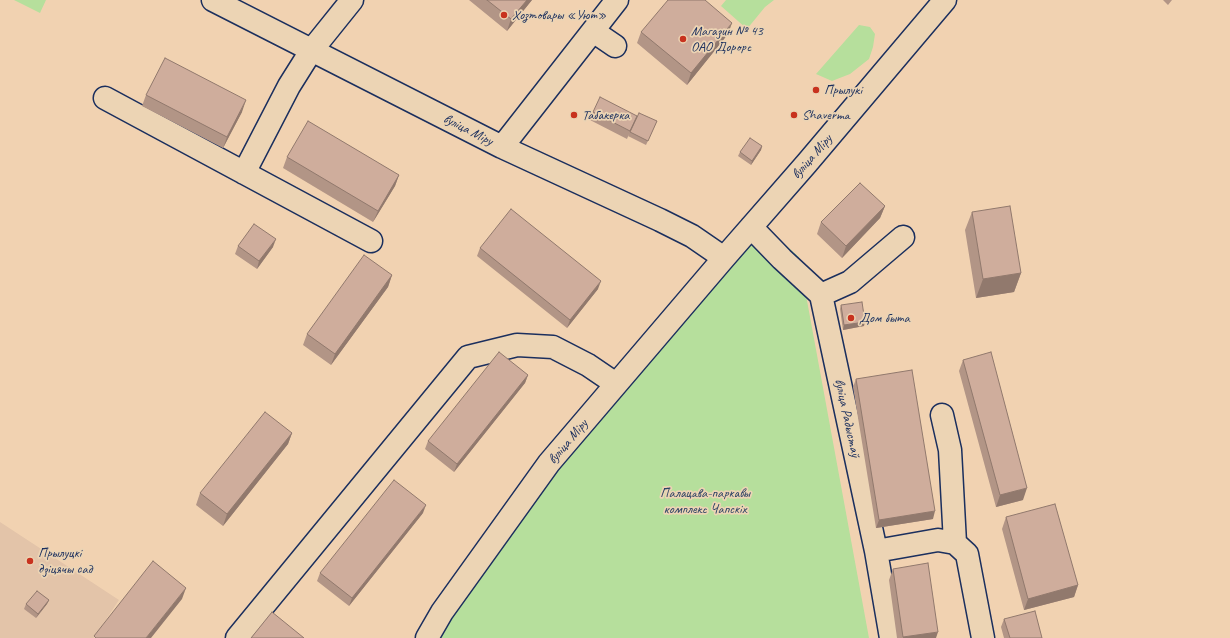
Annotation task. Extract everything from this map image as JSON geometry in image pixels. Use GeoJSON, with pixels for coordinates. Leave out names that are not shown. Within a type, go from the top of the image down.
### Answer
{"type":"FeatureCollection","features":[{"type":"Feature","properties":{"kind":"street","name":"вуліца Міру"},"geometry":{"type":"LineString","coordinates":[[213,0],[502,147],[692,236],[724,258]]}},
{"type":"Feature","properties":{"kind":"street"},"geometry":{"type":"LineString","coordinates":[[244,173],[290,86],[311,51],[352,0]]}},
{"type":"Feature","properties":{"kind":"street"},"geometry":{"type":"LineString","coordinates":[[502,147],[617,0]]}},
{"type":"Feature","properties":{"kind":"street","name":"вуліца Міру"},"geometry":{"type":"LineString","coordinates":[[427,638],[442,612],[549,463],[945,0]]}},
{"type":"Feature","properties":{"kind":"street"},"geometry":{"type":"LineString","coordinates":[[593,31],[615,46]]}},
{"type":"Feature","properties":{"kind":"street"},"geometry":{"type":"LineString","coordinates":[[105,98],[371,241]]}},
{"type":"Feature","properties":{"kind":"street"},"geometry":{"type":"LineString","coordinates":[[751,227],[782,259],[821,295],[850,282],[903,238]]}},
{"type":"Feature","properties":{"kind":"street","name":"вуліца Радыстаў"},"geometry":{"type":"LineString","coordinates":[[821,295],[876,551],[891,638]]}},
{"type":"Feature","properties":{"kind":"street"},"geometry":{"type":"LineString","coordinates":[[237,638],[468,357],[517,345],[553,347],[588,365],[616,384]]}},
{"type":"Feature","properties":{"kind":"street"},"geometry":{"type":"LineString","coordinates":[[942,415],[950,450],[955,543]]}},
{"type":"Feature","properties":{"kind":"street"},"geometry":{"type":"LineString","coordinates":[[876,551],[938,540],[955,543],[967,554],[983,638]]}},
{"type":"Feature","properties":{"kind":"shaded area","name":"Прылуцкі дзіцячы сад"},"geometry":{"type":"Polygon","coordinates":[[[0,522],[119,600],[94,638],[0,638],[0,522]]]}},
{"type":"Feature","properties":{"kind":"green space"},"geometry":{"type":"Polygon","coordinates":[[[14,0],[46,0],[40,13],[14,0]]]}},
{"type":"Feature","properties":{"kind":"green space"},"geometry":{"type":"Polygon","coordinates":[[[726,0],[774,0],[765,7],[747,29],[721,6],[726,0]]]}},
{"type":"Feature","properties":{"kind":"green space"},"geometry":{"type":"Polygon","coordinates":[[[859,25],[870,27],[875,34],[869,59],[850,74],[832,81],[816,74],[859,25]]]}},
{"type":"Feature","properties":{"kind":"green space","name":"Палацава-паркавы комплекс Чапскіх"},"geometry":{"type":"Polygon","coordinates":[[[762,224],[799,257],[869,638],[434,638],[557,463],[762,224]]]}},
{"type":"Feature","properties":{"kind":"building"},"geometry":{"type":"Polygon","coordinates":[[[487,0],[527,0],[511,19],[487,0]]]}},
{"type":"Feature","properties":{"kind":"building","name":"Магазин № 43 ОАО Дорорс"},"geometry":{"type":"Polygon","coordinates":[[[668,0],[705,0],[732,23],[691,73],[641,32],[668,0]]]}},
{"type":"Feature","properties":{"kind":"building"},"geometry":{"type":"Polygon","coordinates":[[[165,58],[246,100],[227,137],[146,95],[165,58]]]}},
{"type":"Feature","properties":{"kind":"building"},"geometry":{"type":"Polygon","coordinates":[[[600,97],[637,116],[630,131],[593,112],[600,97]]]}},
{"type":"Feature","properties":{"kind":"building"},"geometry":{"type":"Polygon","coordinates":[[[639,113],[657,121],[648,141],[630,132],[639,113]]]}},
{"type":"Feature","properties":{"kind":"building"},"geometry":{"type":"Polygon","coordinates":[[[308,121],[399,175],[378,211],[287,157],[308,121]]]}},
{"type":"Feature","properties":{"kind":"building"},"geometry":{"type":"Polygon","coordinates":[[[750,138],[762,146],[752,161],[740,152],[750,138]]]}},
{"type":"Feature","properties":{"kind":"building"},"geometry":{"type":"Polygon","coordinates":[[[860,183],[885,206],[846,246],[821,222],[860,183]]]}},
{"type":"Feature","properties":{"kind":"building"},"geometry":{"type":"Polygon","coordinates":[[[1010,206],[1021,273],[983,279],[972,212],[1010,206]]]}},
{"type":"Feature","properties":{"kind":"building"},"geometry":{"type":"Polygon","coordinates":[[[511,209],[601,281],[570,320],[480,248],[511,209]]]}},
{"type":"Feature","properties":{"kind":"building"},"geometry":{"type":"Polygon","coordinates":[[[254,224],[276,239],[259,261],[238,246],[254,224]]]}},
{"type":"Feature","properties":{"kind":"building"},"geometry":{"type":"Polygon","coordinates":[[[364,255],[392,275],[335,354],[307,334],[364,255]]]}},
{"type":"Feature","properties":{"kind":"building"},"geometry":{"type":"Polygon","coordinates":[[[862,302],[865,322],[844,325],[841,305],[862,302]]]}},
{"type":"Feature","properties":{"kind":"building"},"geometry":{"type":"Polygon","coordinates":[[[499,352],[528,375],[457,464],[428,441],[499,352]]]}},
{"type":"Feature","properties":{"kind":"building"},"geometry":{"type":"Polygon","coordinates":[[[991,352],[1027,488],[1000,495],[963,360],[991,352]]]}},
{"type":"Feature","properties":{"kind":"building"},"geometry":{"type":"Polygon","coordinates":[[[912,370],[935,511],[879,520],[856,379],[912,370]]]}},
{"type":"Feature","properties":{"kind":"building"},"geometry":{"type":"Polygon","coordinates":[[[265,412],[292,433],[227,514],[200,493],[265,412]]]}},
{"type":"Feature","properties":{"kind":"building"},"geometry":{"type":"Polygon","coordinates":[[[394,480],[426,505],[352,598],[320,573],[394,480]]]}},
{"type":"Feature","properties":{"kind":"building"},"geometry":{"type":"Polygon","coordinates":[[[1055,504],[1078,585],[1028,599],[1006,517],[1055,504]]]}},
{"type":"Feature","properties":{"kind":"building"},"geometry":{"type":"Polygon","coordinates":[[[153,561],[186,588],[146,638],[96,638],[94,636],[153,561]]]}},
{"type":"Feature","properties":{"kind":"building"},"geometry":{"type":"Polygon","coordinates":[[[928,563],[938,632],[903,637],[893,569],[928,563]]]}},
{"type":"Feature","properties":{"kind":"building"},"geometry":{"type":"Polygon","coordinates":[[[37,591],[49,600],[38,614],[26,604],[37,591]]]}},
{"type":"Feature","properties":{"kind":"building"},"geometry":{"type":"Polygon","coordinates":[[[1035,611],[1042,638],[1010,638],[1004,619],[1035,611]]]}},
{"type":"Feature","properties":{"kind":"building"},"geometry":{"type":"Polygon","coordinates":[[[272,612],[304,638],[251,638],[272,612]]]}},
{"type":"Feature","properties":{"kind":"place","name":"Хозтовары «Уют»"},"geometry":{"type":"Point","coordinates":[504,15]}},
{"type":"Feature","properties":{"kind":"place","name":"Магазин № 43 ОАО Дорорс"},"geometry":{"type":"Point","coordinates":[683,39]}},
{"type":"Feature","properties":{"kind":"place","name":"Прылукі"},"geometry":{"type":"Point","coordinates":[816,90]}},
{"type":"Feature","properties":{"kind":"place","name":"Табакерка"},"geometry":{"type":"Point","coordinates":[574,115]}},
{"type":"Feature","properties":{"kind":"place","name":"Shaverma"},"geometry":{"type":"Point","coordinates":[794,115]}},
{"type":"Feature","properties":{"kind":"place","name":"Дом быта"},"geometry":{"type":"Point","coordinates":[851,318]}},
{"type":"Feature","properties":{"kind":"place","name":"Прылуцкі дзіцячы сад"},"geometry":{"type":"Point","coordinates":[30,561]}}]}
